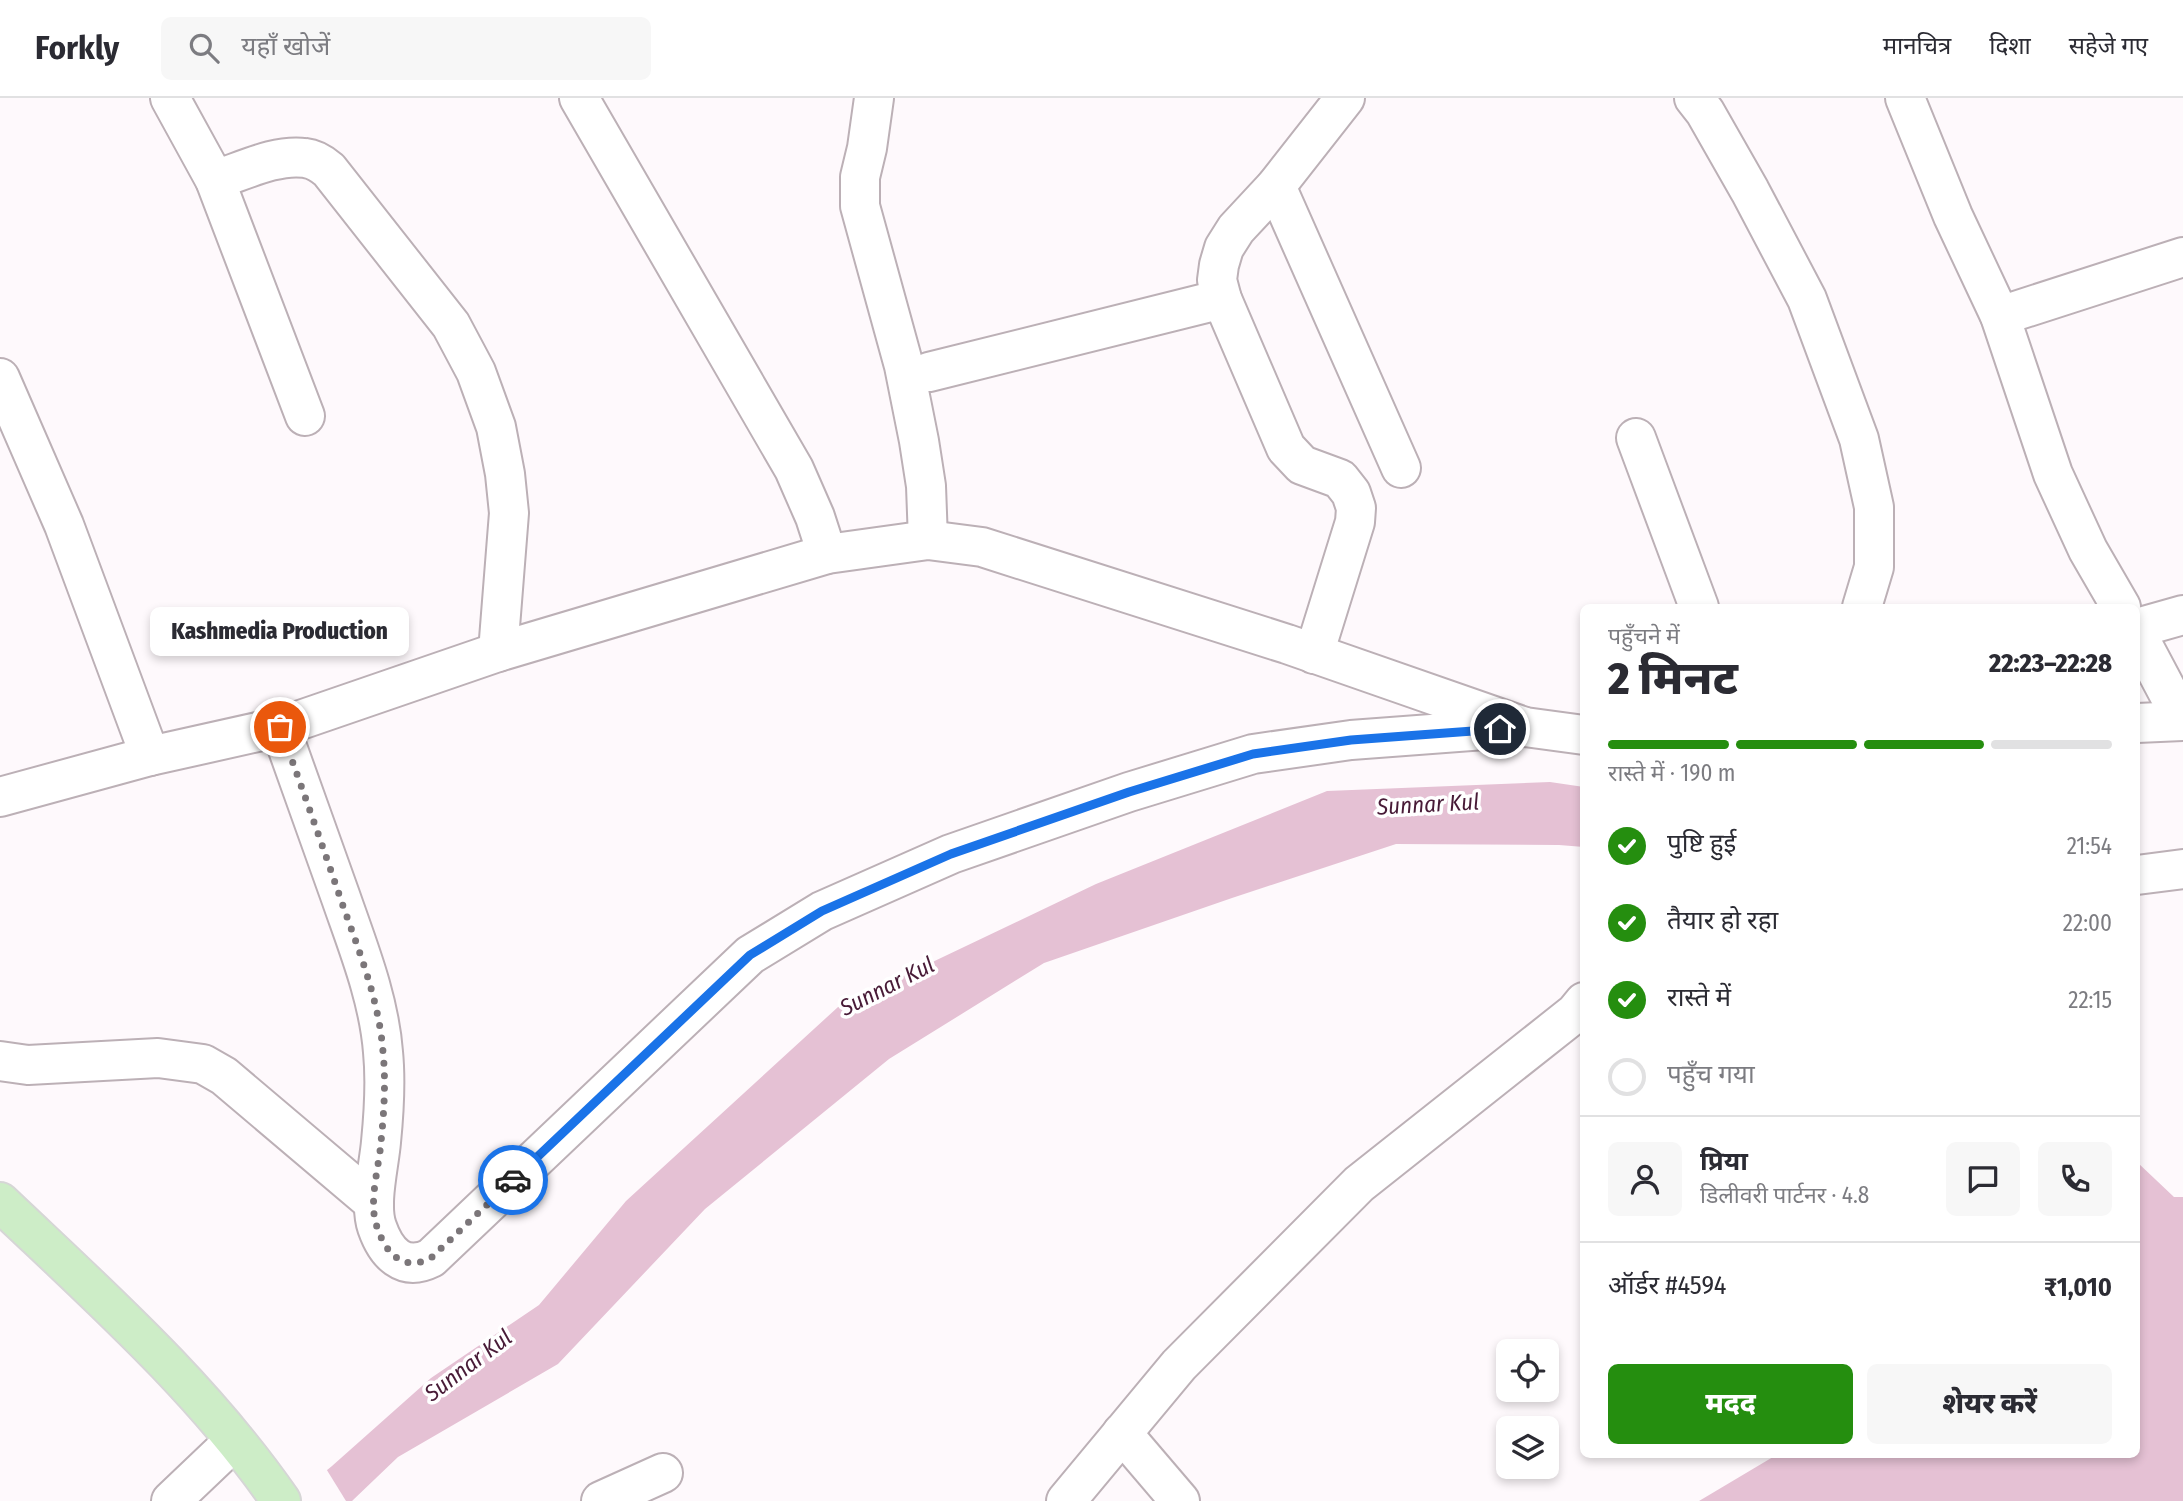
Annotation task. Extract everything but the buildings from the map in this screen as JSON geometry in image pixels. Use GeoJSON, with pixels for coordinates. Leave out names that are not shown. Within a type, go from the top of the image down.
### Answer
{"type":"FeatureCollection","features":[{"type":"Feature","properties":{"kind":"main road"},"geometry":{"type":"LineString","coordinates":[[0,1202],[152,1346],[243,1450],[281,1501]]}},
{"type":"Feature","properties":{"kind":"street"},"geometry":{"type":"LineString","coordinates":[[170,98],[215,180],[305,416]]}},
{"type":"Feature","properties":{"kind":"street"},"geometry":{"type":"LineString","coordinates":[[579,98],[794,469],[815,517],[827,554]]}},
{"type":"Feature","properties":{"kind":"street"},"geometry":{"type":"LineString","coordinates":[[874,98],[860,177],[860,206],[904,366],[926,486],[928,540]]}},
{"type":"Feature","properties":{"kind":"street"},"geometry":{"type":"LineString","coordinates":[[1314,654],[1356,522],[1356,508],[1351,493],[1340,479],[1302,464],[1286,448],[1222,299],[1217,280],[1224,248],[1236,229],[1276,186],[1345,98]]}},
{"type":"Feature","properties":{"kind":"street"},"geometry":{"type":"LineString","coordinates":[[1694,98],[1705,112],[1750,191],[1807,299],[1859,439],[1874,507],[1874,567],[1863,604]]}},
{"type":"Feature","properties":{"kind":"street"},"geometry":{"type":"LineString","coordinates":[[1905,98],[1953,216],[2000,316],[2053,474],[2088,550],[2120,604]]}},
{"type":"Feature","properties":{"kind":"street"},"geometry":{"type":"LineString","coordinates":[[215,180],[282,158],[306,158],[319,162],[329,170],[452,325],[476,372],[496,427],[505,474],[509,513],[498,652]]}},
{"type":"Feature","properties":{"kind":"street"},"geometry":{"type":"LineString","coordinates":[[1276,186],[1401,468]]}},
{"type":"Feature","properties":{"kind":"street"},"geometry":{"type":"LineString","coordinates":[[2000,316],[2183,257]]}},
{"type":"Feature","properties":{"kind":"street"},"geometry":{"type":"LineString","coordinates":[[929,372],[1222,299]]}},
{"type":"Feature","properties":{"kind":"street"},"geometry":{"type":"LineString","coordinates":[[0,378],[64,525],[150,756]]}},
{"type":"Feature","properties":{"kind":"street"},"geometry":{"type":"LineString","coordinates":[[1636,438],[1698,604]]}},
{"type":"Feature","properties":{"kind":"street"},"geometry":{"type":"LineString","coordinates":[[0,797],[150,756],[280,727],[498,652],[827,554],[928,540],[982,547],[1314,654],[1525,727],[1580,734]]}},
{"type":"Feature","properties":{"kind":"street"},"geometry":{"type":"LineString","coordinates":[[2140,627],[2183,615]]}},
{"type":"Feature","properties":{"kind":"street"},"geometry":{"type":"LineString","coordinates":[[2140,640],[2183,721],[2140,723]]}},
{"type":"Feature","properties":{"kind":"street"},"geometry":{"type":"LineString","coordinates":[[280,727],[364,963],[375,1004],[383,1050],[385,1097],[374,1203],[376,1226],[390,1251],[398,1260],[409,1264],[421,1264],[431,1258],[750,955],[822,911],[951,854],[1129,792],[1253,754],[1351,740],[1525,727]]}},
{"type":"Feature","properties":{"kind":"street"},"geometry":{"type":"LineString","coordinates":[[2140,875],[2183,869]]}},
{"type":"Feature","properties":{"kind":"street"},"geometry":{"type":"LineString","coordinates":[[1066,1501],[1179,1365],[1359,1184],[1580,1007]]}},
{"type":"Feature","properties":{"kind":"street"},"geometry":{"type":"LineString","coordinates":[[0,1061],[28,1065],[158,1058],[203,1064],[223,1076],[374,1203]]}},
{"type":"Feature","properties":{"kind":"street"},"geometry":{"type":"LineString","coordinates":[[1122,1433],[1180,1501]]}},
{"type":"Feature","properties":{"kind":"street"},"geometry":{"type":"LineString","coordinates":[[171,1501],[243,1450]]}},
{"type":"Feature","properties":{"kind":"street"},"geometry":{"type":"LineString","coordinates":[[601,1501],[663,1473]]}},
{"type":"Feature","properties":{"kind":"water","name":"Sunnar Kul"},"geometry":{"type":"Polygon","coordinates":[[[1550,782],[1580,786],[1580,847],[1396,844],[1044,963],[889,1059],[705,1209],[558,1364],[398,1457],[352,1501],[289,1501],[431,1378],[539,1305],[626,1201],[838,1007],[1096,884],[1327,791],[1550,782]]]}},
{"type":"Feature","properties":{"kind":"water"},"geometry":{"type":"Polygon","coordinates":[[[2140,1165],[2174,1197],[2183,1197],[2183,1501],[1699,1501],[1771,1458],[2140,1458],[2140,1165]]]}},
{"type":"Feature","properties":{"kind":"pier"},"geometry":{"type":"Polygon","coordinates":[[[325,1467],[346,1501],[286,1501],[287,1498],[325,1467]]]}},
{"type":"Feature","properties":{"kind":"way so far"},"geometry":{"type":"LineString","coordinates":[[280,727],[364,963],[375,1004],[383,1050],[385,1097],[374,1203],[376,1226],[398,1260],[421,1264],[431,1258],[513,1180]]}},
{"type":"Feature","properties":{"kind":"place","name":"Kashmedia Production"},"geometry":{"type":"Point","coordinates":[280,727]}},
{"type":"Feature","properties":{"kind":"route"},"geometry":{"type":"LineString","coordinates":[[513,1180],[750,955],[822,911],[951,854],[1129,792],[1253,754],[1351,740],[1500,729]]}}]}
